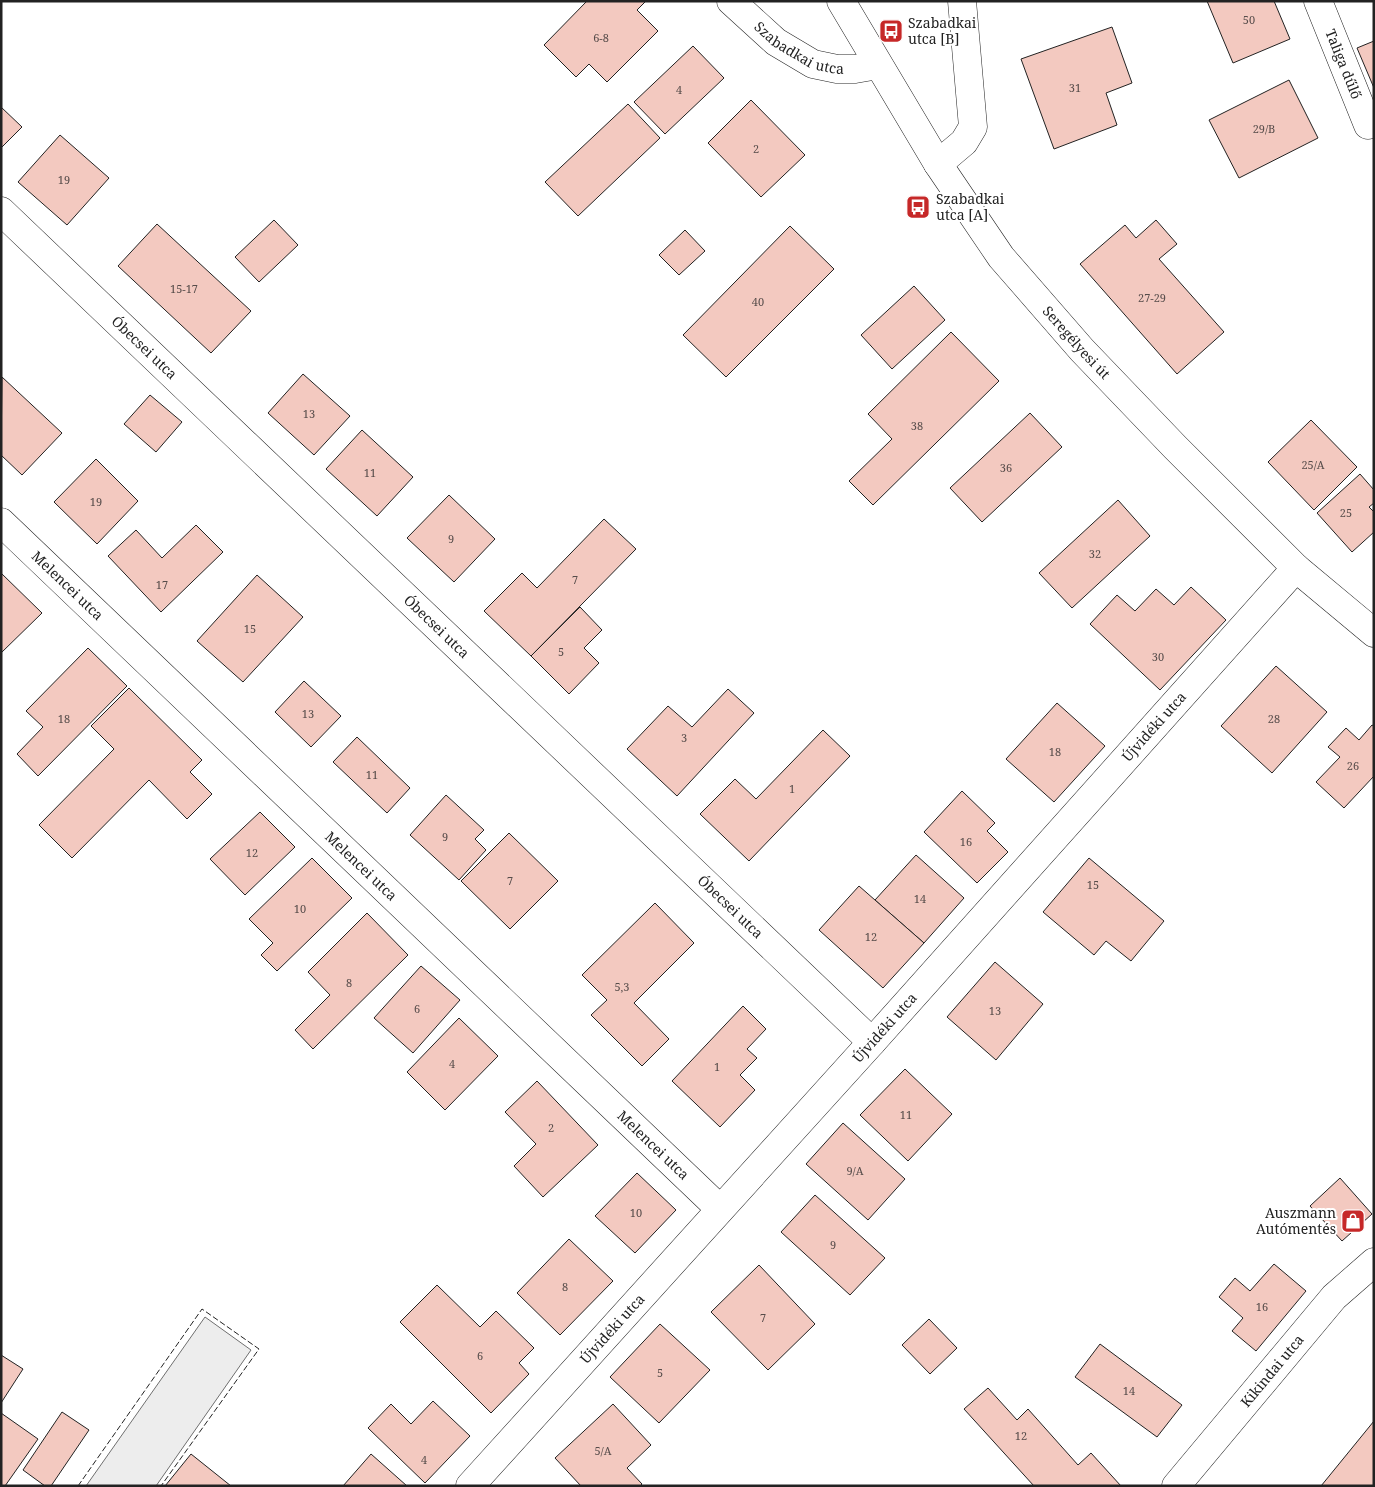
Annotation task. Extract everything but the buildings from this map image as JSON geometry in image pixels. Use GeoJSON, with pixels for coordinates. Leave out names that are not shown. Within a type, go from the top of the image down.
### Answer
{"type":"FeatureCollection","features":[{"type":"Feature","properties":{"kind":"street","name":"Szabadkai utca"},"geometry":{"type":"LineString","coordinates":[[731,1],[776,42],[813,64],[837,69],[855,69],[878,65]]}},
{"type":"Feature","properties":{"kind":"street","name":"Seregélyesi út"},"geometry":{"type":"LineString","coordinates":[[841,1],[938,164],[1001,257],[1082,350],[1175,447],[1296,568],[1374,633]]}},
{"type":"Feature","properties":{"kind":"street"},"geometry":{"type":"LineString","coordinates":[[938,164],[964,142],[973,127],[962,1]]}},
{"type":"Feature","properties":{"kind":"street","name":"Taliga dűlő"},"geometry":{"type":"LineString","coordinates":[[1318,1],[1368,125]]}},
{"type":"Feature","properties":{"kind":"street","name":"Óbecsei utca"},"geometry":{"type":"LineString","coordinates":[[1,211],[872,1042]]}},
{"type":"Feature","properties":{"kind":"street","name":"Melencei utca"},"geometry":{"type":"LineString","coordinates":[[1,522],[720,1209]]}},
{"type":"Feature","properties":{"kind":"street","name":"Újvidéki utca"},"geometry":{"type":"LineString","coordinates":[[470,1486],[872,1042],[1296,568]]}},
{"type":"Feature","properties":{"kind":"street","name":"Kikindai utca"},"geometry":{"type":"LineString","coordinates":[[1176,1486],[1334,1297],[1374,1262]]}},
{"type":"Feature","properties":{"kind":"shaded area"},"geometry":{"type":"Polygon","coordinates":[[[205,1317],[251,1350],[156,1486],[86,1486],[205,1317]]]}},
{"type":"Feature","properties":{"kind":"fence"},"geometry":{"type":"LineString","coordinates":[[78,1486],[202,1309],[259,1349],[161,1486]]}},
{"type":"Feature","properties":{"kind":"place","name":"Szabadkai utca [B]"},"geometry":{"type":"Point","coordinates":[891,31]}},
{"type":"Feature","properties":{"kind":"place","name":"Szabadkai utca [A]"},"geometry":{"type":"Point","coordinates":[918,207]}},
{"type":"Feature","properties":{"kind":"place","name":"Auszmann Autómentés"},"geometry":{"type":"Point","coordinates":[1353,1221]}}]}
